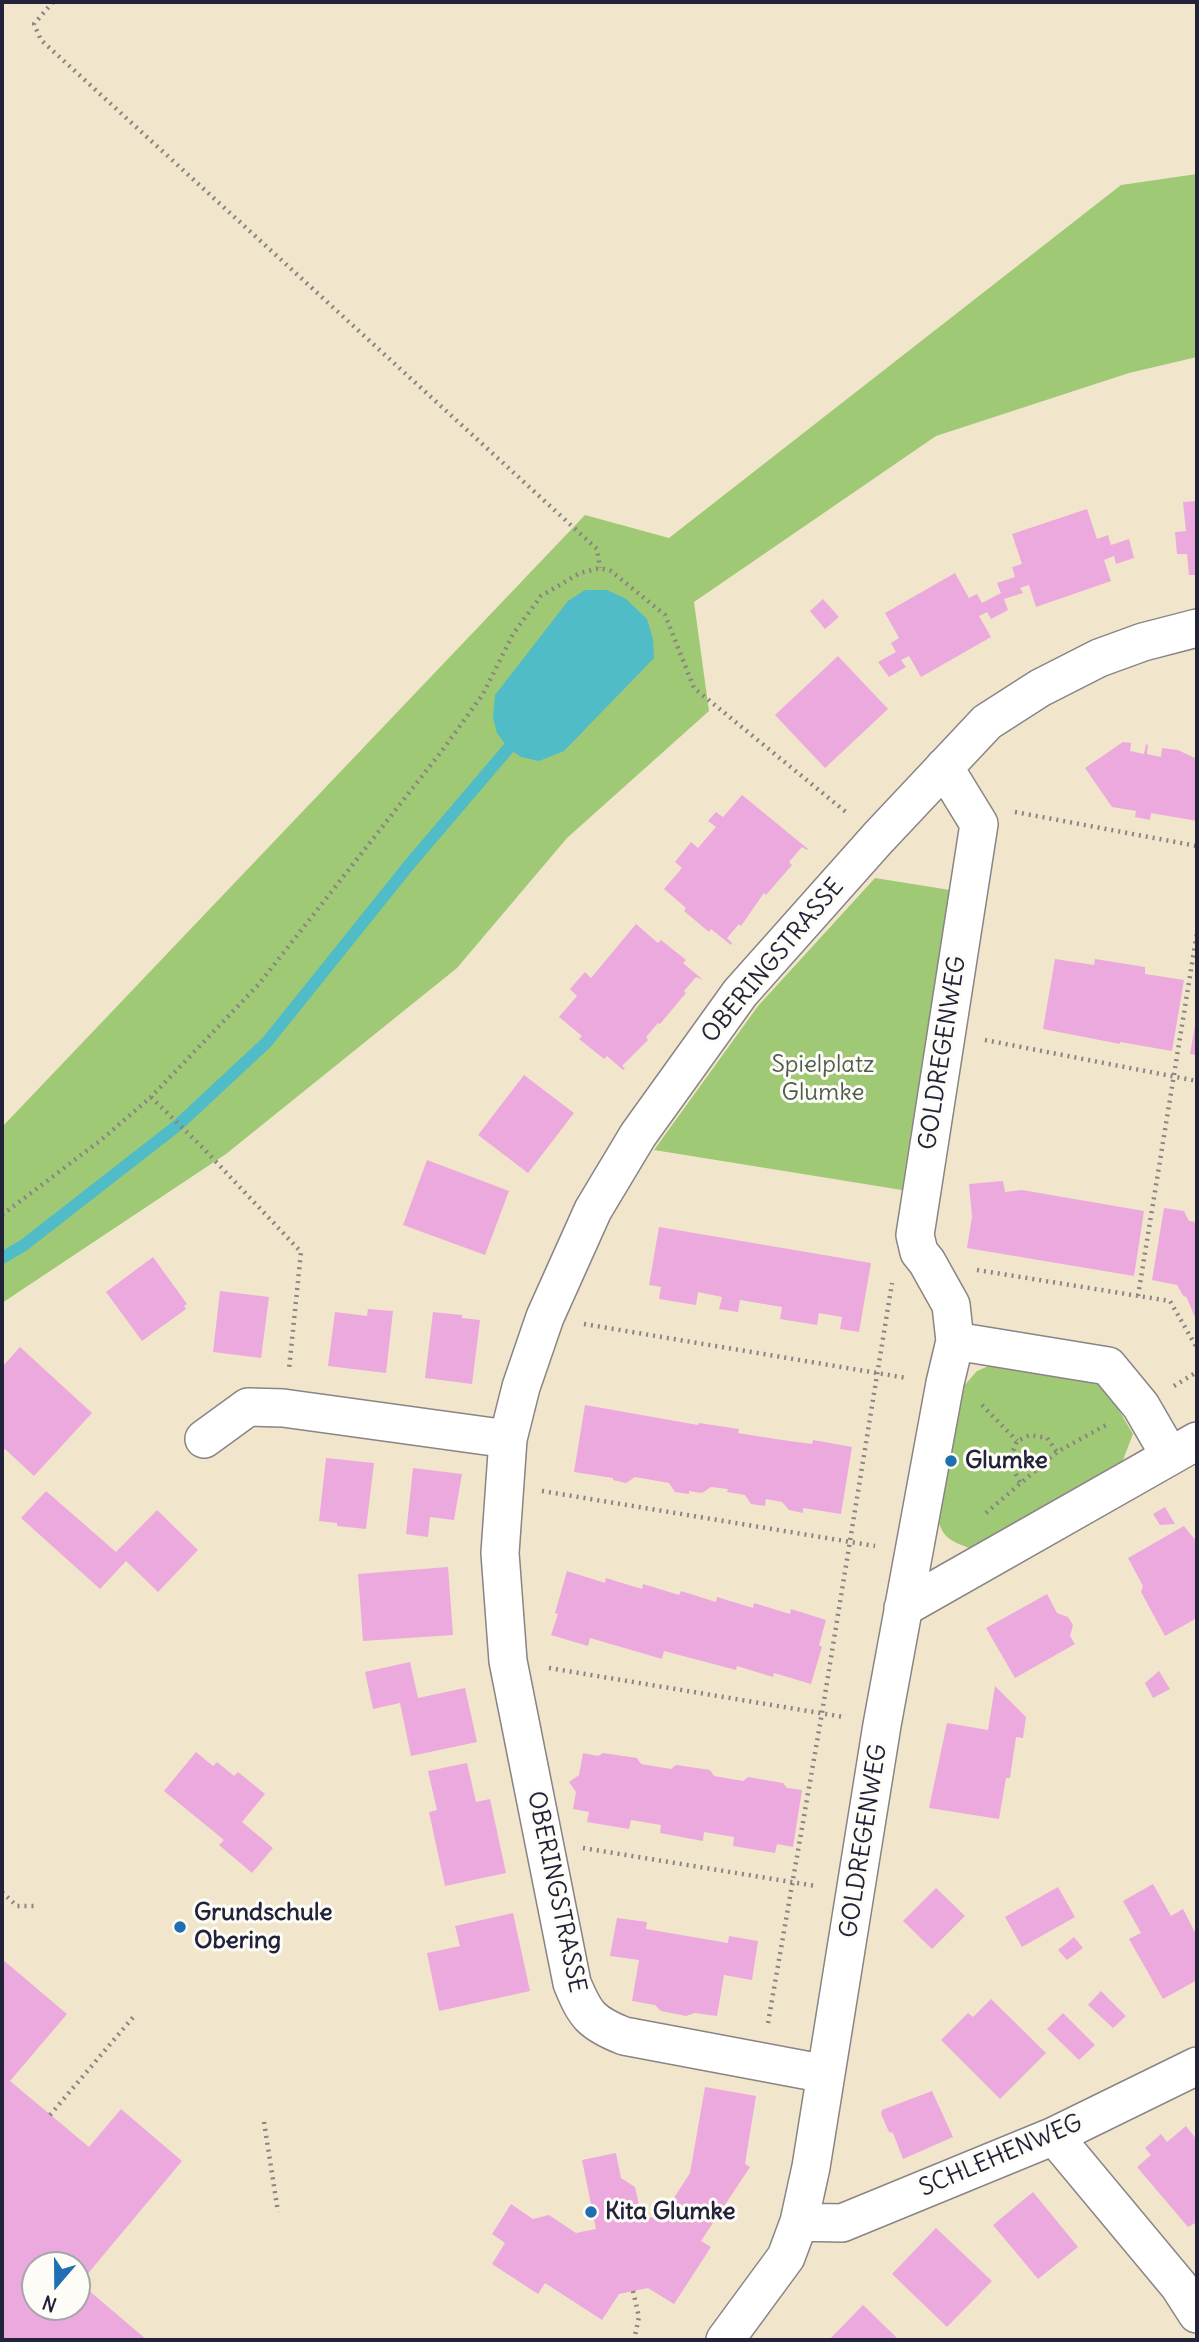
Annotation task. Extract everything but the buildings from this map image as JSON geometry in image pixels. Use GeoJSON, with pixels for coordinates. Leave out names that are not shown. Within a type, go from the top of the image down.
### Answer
{"type":"FeatureCollection","features":[{"type":"Feature","properties":{"kind":"street","name":"OBERINGSTRASSE"},"geometry":{"type":"LineString","coordinates":[[826,2074],[624,2036],[598,2025],[581,2006],[572,1983],[508,1661],[500,1553],[508,1439],[521,1387],[545,1317],[593,1210],[638,1135],[740,993],[878,838],[987,722],[1040,688],[1098,658],[1143,642],[1197,628]]}},
{"type":"Feature","properties":{"kind":"street","name":"GOLDREGENWEG"},"geometry":{"type":"LineString","coordinates":[[826,2074],[882,1725],[955,1341],[951,1305],[921,1248],[946,1033],[979,824],[944,767]]}},
{"type":"Feature","properties":{"kind":"street"},"geometry":{"type":"LineString","coordinates":[[903,1608],[1184,1448],[1141,1406],[1108,1366],[955,1341]]}},
{"type":"Feature","properties":{"kind":"street"},"geometry":{"type":"LineString","coordinates":[[204,1439],[248,1407],[283,1408],[508,1439]]}},
{"type":"Feature","properties":{"kind":"street","name":"SCHLEHENWEG"},"geometry":{"type":"LineString","coordinates":[[799,2222],[842,2223],[1054,2136],[1197,2066]]}},
{"type":"Feature","properties":{"kind":"street"},"geometry":{"type":"LineString","coordinates":[[725,2340],[786,2256],[799,2222],[826,2074]]}},
{"type":"Feature","properties":{"kind":"street"},"geometry":{"type":"LineString","coordinates":[[1054,2136],[1179,2286],[1197,2314]]}},
{"type":"Feature","properties":{"kind":"path"},"geometry":{"type":"LineString","coordinates":[[53,2],[34,24],[41,40],[597,549],[600,568]]}},
{"type":"Feature","properties":{"kind":"path"},"geometry":{"type":"LineString","coordinates":[[2,1215],[101,1140],[151,1097],[259,984],[483,694],[513,634],[541,597],[580,573],[600,568],[611,571],[665,615],[694,688],[878,838]]}},
{"type":"Feature","properties":{"kind":"path"},"geometry":{"type":"LineString","coordinates":[[966,803],[1197,846]]}},
{"type":"Feature","properties":{"kind":"path"},"geometry":{"type":"LineString","coordinates":[[1138,1296],[1197,933]]}},
{"type":"Feature","properties":{"kind":"path"},"geometry":{"type":"LineString","coordinates":[[946,1033],[1197,1081]]}},
{"type":"Feature","properties":{"kind":"path"},"geometry":{"type":"LineString","coordinates":[[151,1097],[301,1252],[283,1408]]}},
{"type":"Feature","properties":{"kind":"path"},"geometry":{"type":"LineString","coordinates":[[762,2060],[898,1248],[921,1248],[1170,1301],[1197,1348]]}},
{"type":"Feature","properties":{"kind":"path"},"geometry":{"type":"LineString","coordinates":[[545,1317],[877,1374]]}},
{"type":"Feature","properties":{"kind":"path"},"geometry":{"type":"LineString","coordinates":[[979,1519],[1058,1452],[1197,1373]]}},
{"type":"Feature","properties":{"kind":"path"},"geometry":{"type":"LineString","coordinates":[[1020,1482],[1009,1461],[1017,1441],[1030,1436],[1046,1438],[1058,1452]]}},
{"type":"Feature","properties":{"kind":"path"},"geometry":{"type":"LineString","coordinates":[[504,1485],[914,1551]]}},
{"type":"Feature","properties":{"kind":"path"},"geometry":{"type":"LineString","coordinates":[[508,1661],[882,1725]]}},
{"type":"Feature","properties":{"kind":"path"},"geometry":{"type":"LineString","coordinates":[[545,1842],[855,1892]]}},
{"type":"Feature","properties":{"kind":"path"},"geometry":{"type":"LineString","coordinates":[[2,1892],[17,1906],[38,1906]]}},
{"type":"Feature","properties":{"kind":"path"},"geometry":{"type":"LineString","coordinates":[[50,2115],[135,2015]]}},
{"type":"Feature","properties":{"kind":"path"},"geometry":{"type":"LineString","coordinates":[[264,2122],[278,2212]]}},
{"type":"Feature","properties":{"kind":"path"},"geometry":{"type":"LineString","coordinates":[[633,2291],[639,2317],[634,2340]]}},
{"type":"Feature","properties":{"kind":"green space"},"geometry":{"type":"Polygon","coordinates":[[[1197,174],[1197,357],[1129,373],[936,436],[694,602],[709,711],[567,838],[457,968],[226,1154],[2,1303],[2,1127],[585,515],[669,538],[1121,185],[1197,174]]]}},
{"type":"Feature","properties":{"kind":"green space","name":"Spielplatz Glumke"},"geometry":{"type":"Polygon","coordinates":[[[875,878],[950,890],[902,1190],[654,1150],[758,1006],[875,878]]]}},
{"type":"Feature","properties":{"kind":"green space"},"geometry":{"type":"Polygon","coordinates":[[[1005,1359],[1098,1375],[1133,1434],[1123,1460],[969,1548],[954,1542],[945,1534],[935,1508],[955,1396],[977,1371],[1005,1359]]]}},
{"type":"Feature","properties":{"kind":"water"},"geometry":{"type":"Polygon","coordinates":[[[585,590],[607,590],[626,599],[647,619],[653,639],[654,658],[564,751],[539,761],[521,757],[508,748],[497,733],[493,718],[495,695],[568,601],[585,590]]]}},
{"type":"Feature","properties":{"kind":"waterway"},"geometry":{"type":"LineString","coordinates":[[2,1258],[24,1245],[178,1125],[267,1042],[409,865],[518,737]]}},
{"type":"Feature","properties":{"kind":"place","name":"Glumke"},"geometry":{"type":"Point","coordinates":[951,1461]}},
{"type":"Feature","properties":{"kind":"place","name":"Grundschule Obering"},"geometry":{"type":"Point","coordinates":[180,1927]}},
{"type":"Feature","properties":{"kind":"place","name":"Kita Glumke"},"geometry":{"type":"Point","coordinates":[591,2212]}}]}
